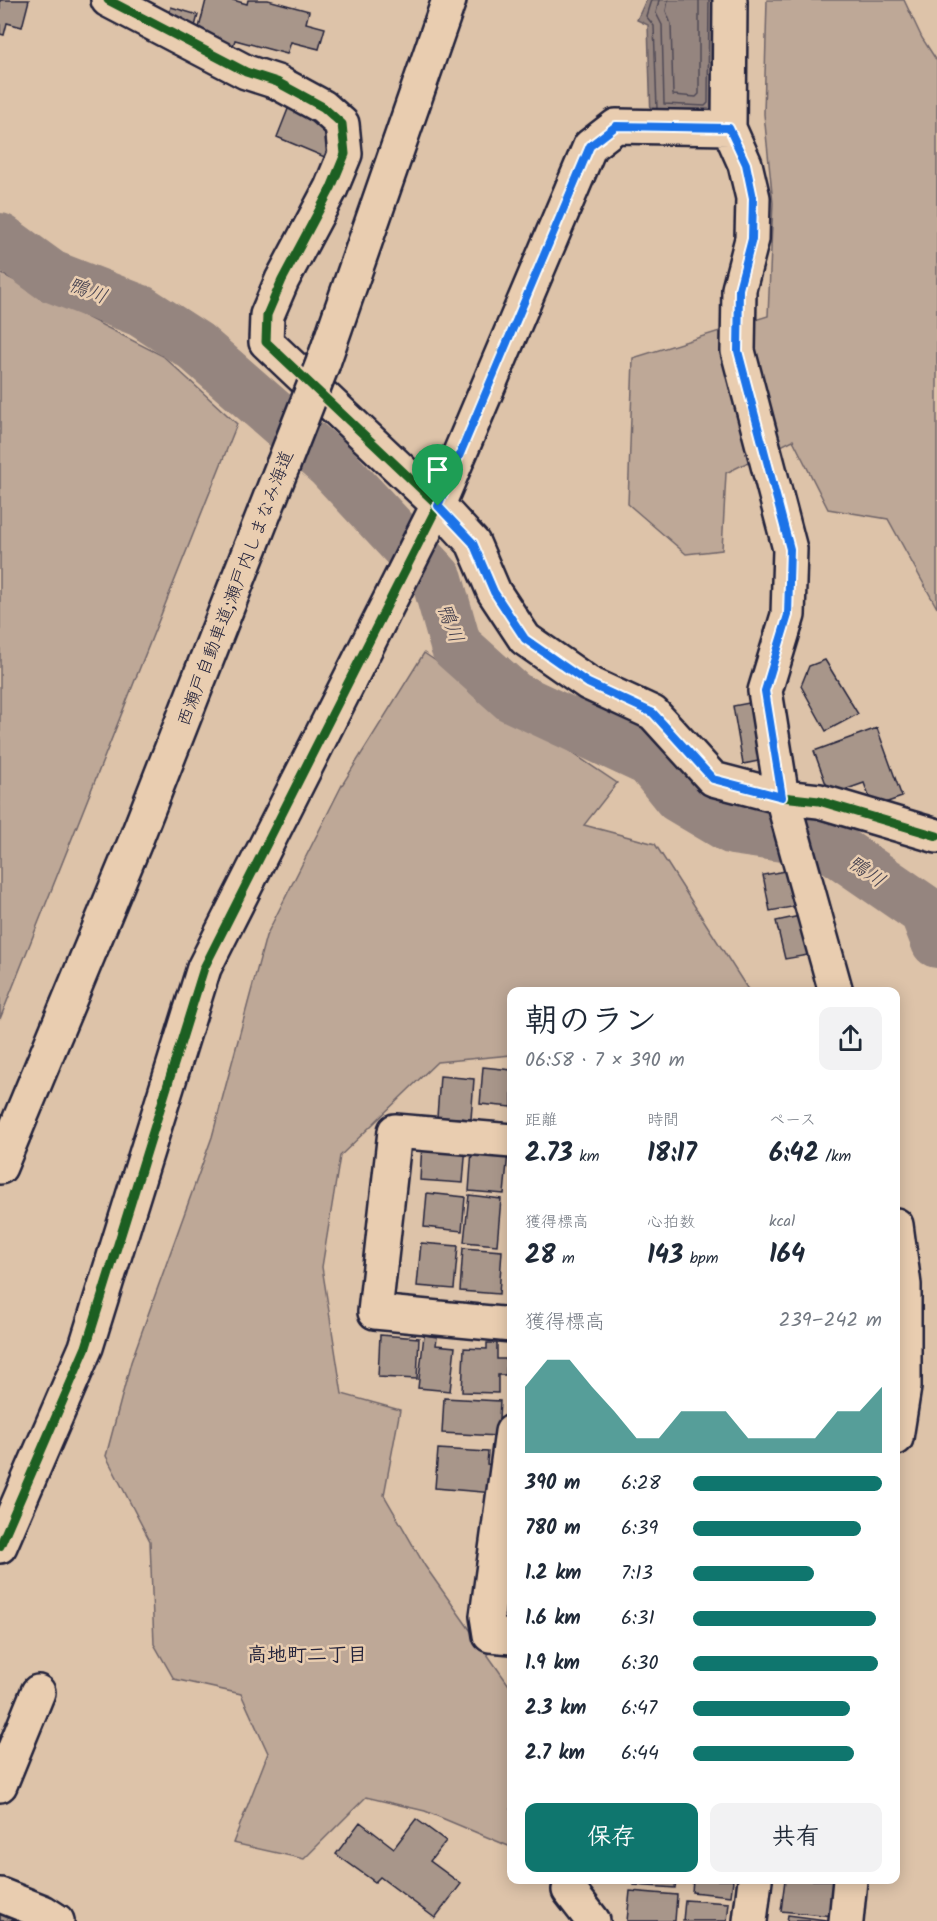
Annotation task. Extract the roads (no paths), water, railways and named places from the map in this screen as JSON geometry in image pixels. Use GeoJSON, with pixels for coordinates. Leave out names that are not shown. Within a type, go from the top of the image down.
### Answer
{"type":"FeatureCollection","features":[{"type":"Feature","properties":{"kind":"main road"},"geometry":{"type":"LineString","coordinates":[[108,0],[246,72],[277,82],[323,107],[342,124],[345,154],[331,188],[282,280],[267,315],[266,342],[438,506],[473,543],[494,592],[525,639],[588,683],[653,713],[713,779],[782,797],[819,801],[937,836]]}},
{"type":"Feature","properties":{"kind":"main road","name":"西瀬戸自動車道;瀬戸内しまなみ海道"},"geometry":{"type":"LineString","coordinates":[[0,1167],[135,842],[323,363],[449,0]]}},
{"type":"Feature","properties":{"kind":"main road"},"geometry":{"type":"LineString","coordinates":[[730,0],[729,128],[746,164],[753,198],[752,239],[739,289],[738,351],[790,549],[788,615],[765,691],[782,797],[835,987]]}},
{"type":"Feature","properties":{"kind":"main road"},"geometry":{"type":"LineString","coordinates":[[0,1545],[86,1347],[204,969],[438,506],[590,146],[616,126],[729,128]]}},
{"type":"Feature","properties":{"kind":"main road"},"geometry":{"type":"LineString","coordinates":[[507,1141],[395,1131],[375,1312],[507,1325]]}},
{"type":"Feature","properties":{"kind":"main road"},"geometry":{"type":"LineString","coordinates":[[900,1255],[904,1285],[904,1387],[900,1412]]}},
{"type":"Feature","properties":{"kind":"main road"},"geometry":{"type":"LineString","coordinates":[[507,1469],[487,1616],[490,1635],[507,1637]]}},
{"type":"Feature","properties":{"kind":"main road"},"geometry":{"type":"LineString","coordinates":[[0,1785],[38,1692]]}},
{"type":"Feature","properties":{"kind":"main road"},"geometry":{"type":"LineString","coordinates":[[750,1921],[755,1884]]}},
{"type":"Feature","properties":{"kind":"main road"},"geometry":{"type":"LineString","coordinates":[[846,1921],[850,1884]]}},
{"type":"Feature","properties":{"kind":"main road"},"geometry":{"type":"LineString","coordinates":[[570,1890],[593,1921]]}},
{"type":"Feature","properties":{"kind":"main road"},"geometry":{"type":"LineString","coordinates":[[0,1895],[43,1912],[57,1921]]}},
{"type":"Feature","properties":{"kind":"water"},"geometry":{"type":"Polygon","coordinates":[[[646,0],[722,0],[722,120],[651,119],[648,25],[637,20],[646,0]]]}},
{"type":"Feature","properties":{"kind":"waterway","name":"鴨川"},"geometry":{"type":"LineString","coordinates":[[0,239],[51,276],[141,311],[195,346],[331,465],[437,579],[456,646],[513,697],[650,761],[679,797],[733,829],[825,842],[925,911],[937,942]]}},
{"type":"Feature","properties":{"kind":"district","name":"高地町二丁目"},"geometry":{"type":"Point","coordinates":[307,1654]}}]}
